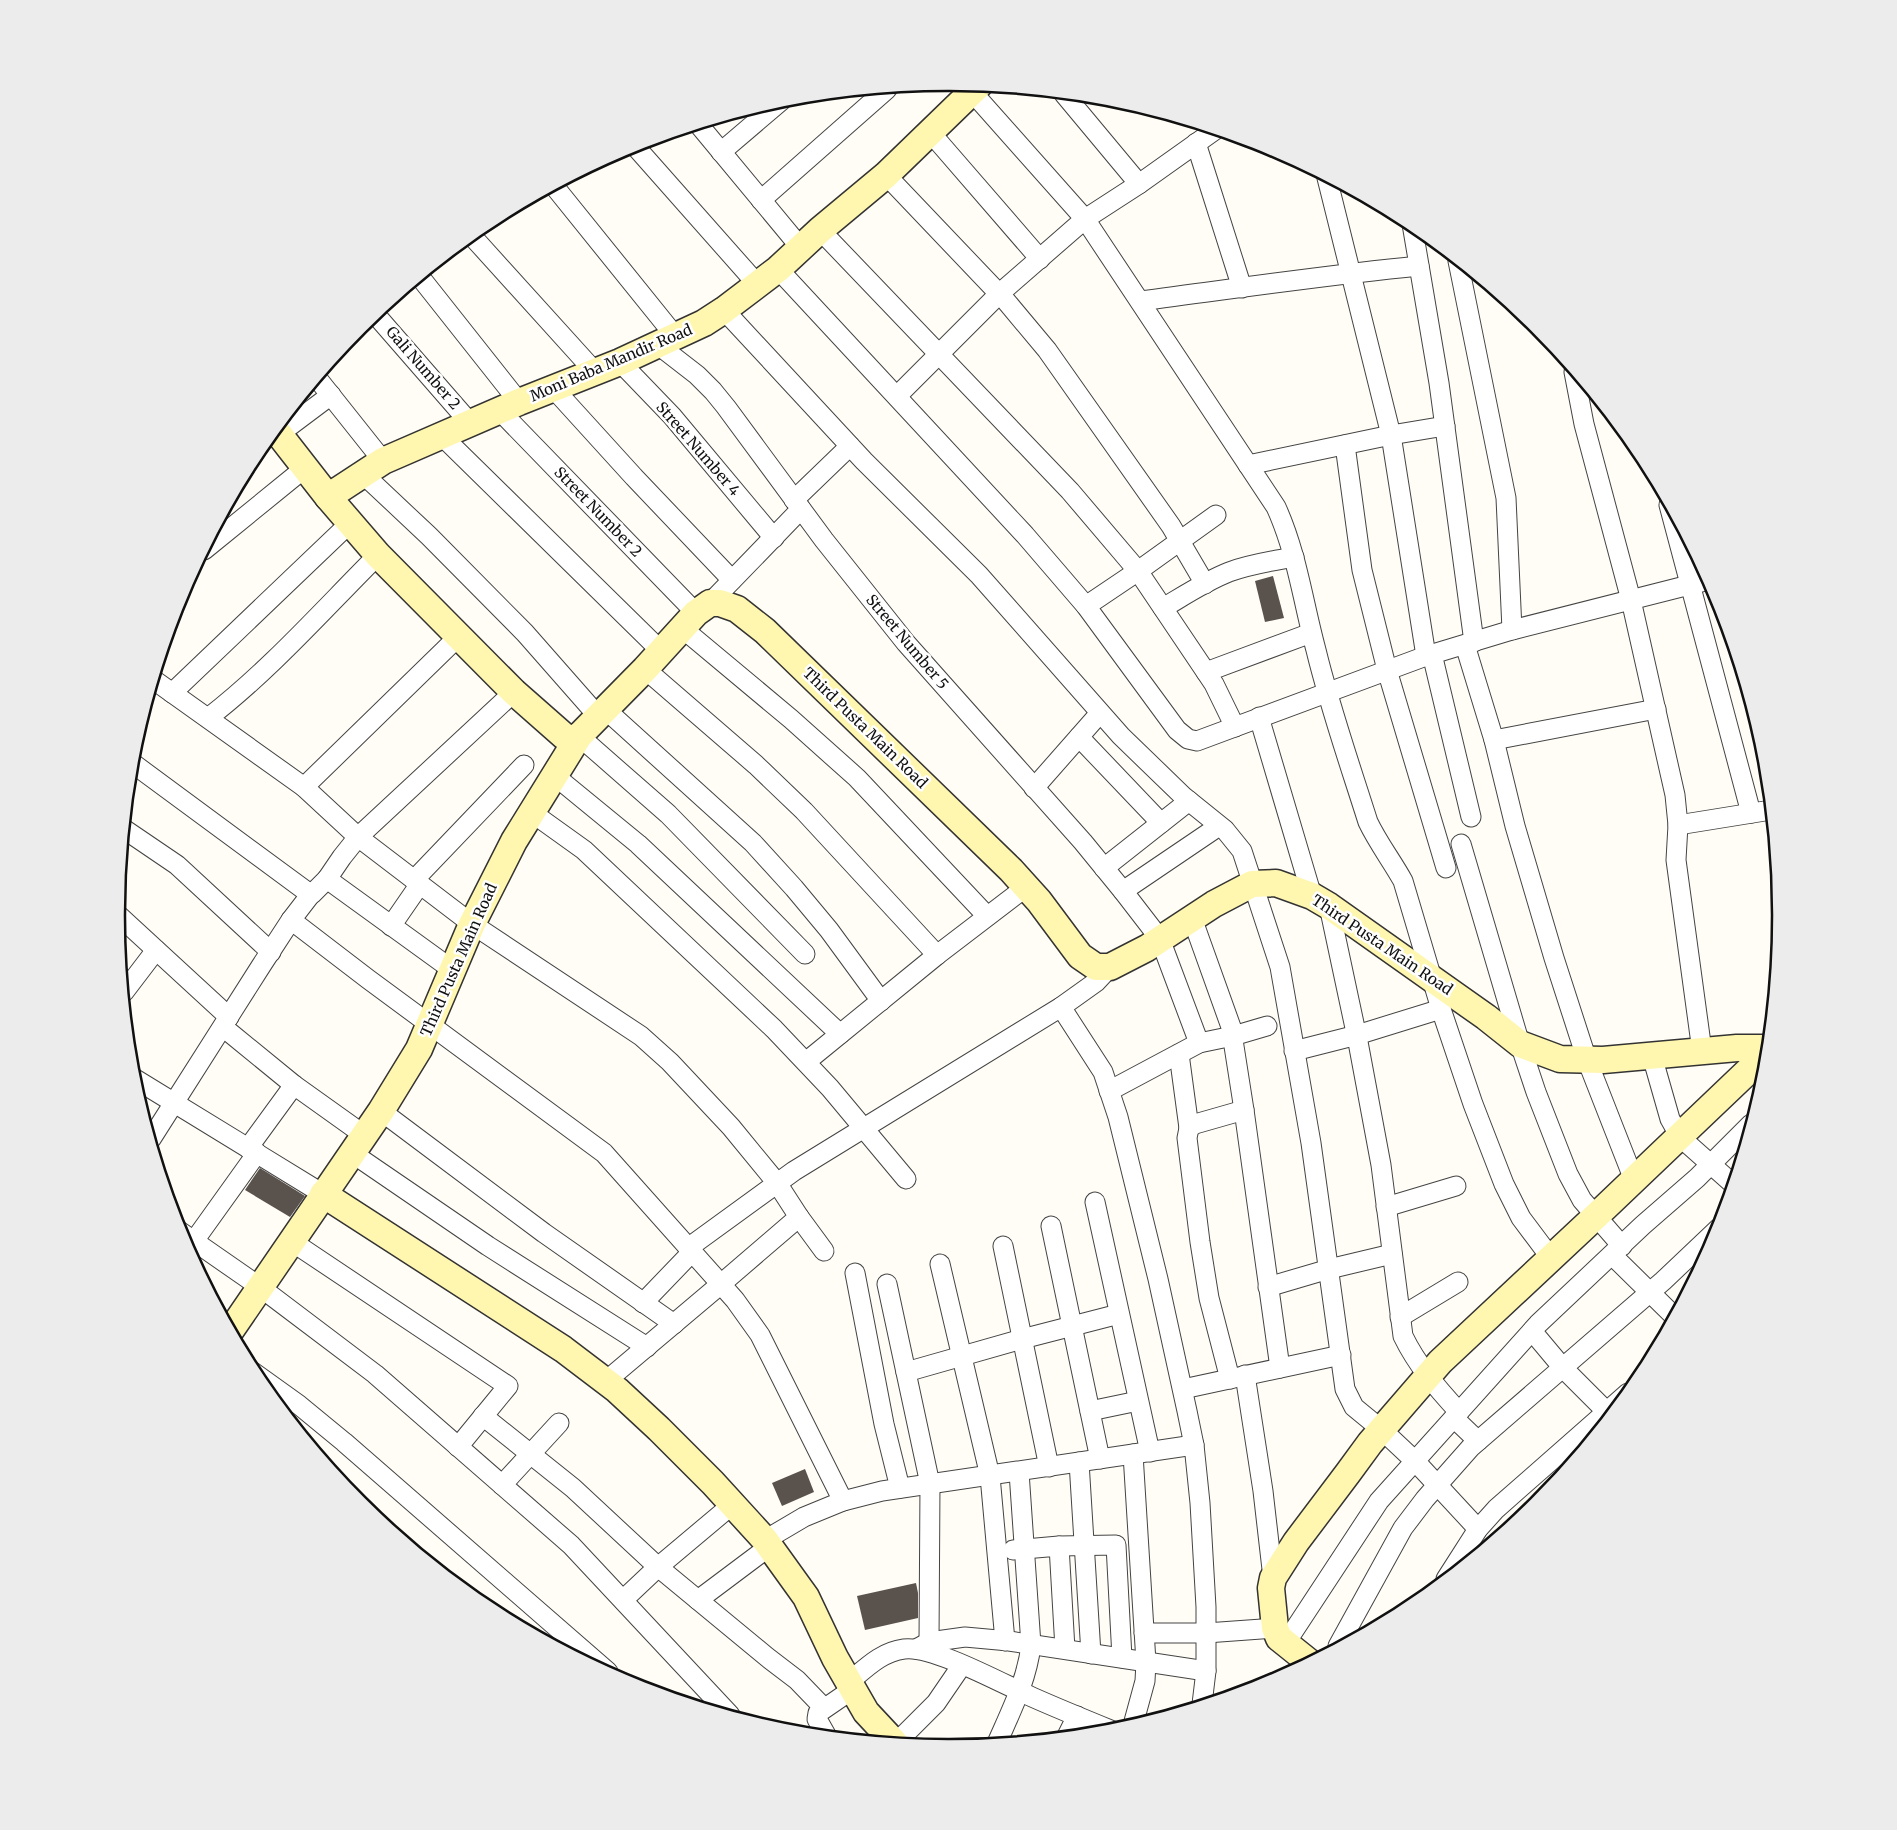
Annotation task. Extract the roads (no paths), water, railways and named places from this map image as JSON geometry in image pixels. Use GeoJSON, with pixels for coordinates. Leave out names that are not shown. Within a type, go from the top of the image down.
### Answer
{"type":"FeatureCollection","features":[{"type":"Feature","properties":{"kind":"street","name":"Moni Baba Mandir Road"},"geometry":{"type":"LineString","coordinates":[[328,497],[372,467],[441,434],[620,362],[704,323],[778,269],[820,230],[886,175],[968,92]]}},
{"type":"Feature","properties":{"kind":"street"},"geometry":{"type":"LineString","coordinates":[[976,92],[1085,219],[1276,507],[1294,557],[1327,693],[1368,822],[1377,842],[1403,881],[1431,979],[1473,1104],[1504,1184],[1521,1218],[1551,1258]]}},
{"type":"Feature","properties":{"kind":"street"},"geometry":{"type":"LineString","coordinates":[[761,200],[880,94]]}},
{"type":"Feature","properties":{"kind":"street"},"geometry":{"type":"LineString","coordinates":[[1069,100],[1139,184]]}},
{"type":"Feature","properties":{"kind":"street"},"geometry":{"type":"LineString","coordinates":[[721,152],[769,111]]}},
{"type":"Feature","properties":{"kind":"street"},"geometry":{"type":"LineString","coordinates":[[702,129],[801,248]]}},
{"type":"Feature","properties":{"kind":"street"},"geometry":{"type":"LineString","coordinates":[[930,132],[1040,259]]}},
{"type":"Feature","properties":{"kind":"street"},"geometry":{"type":"LineString","coordinates":[[897,396],[999,294],[1085,219],[1139,184],[1205,133],[1242,288]]}},
{"type":"Feature","properties":{"kind":"street"},"geometry":{"type":"LineString","coordinates":[[640,151],[757,284]]}},
{"type":"Feature","properties":{"kind":"street"},"geometry":{"type":"LineString","coordinates":[[886,175],[999,294],[1047,350],[1171,526],[1205,584]]}},
{"type":"Feature","properties":{"kind":"street"},"geometry":{"type":"LineString","coordinates":[[1329,185],[1391,435],[1429,655],[1471,817]]}},
{"type":"Feature","properties":{"kind":"street","name":"Street Number 5"},"geometry":{"type":"LineString","coordinates":[[557,191],[666,340],[726,407],[798,505],[906,643],[1124,891],[1160,939],[1198,1043]]}},
{"type":"Feature","properties":{"kind":"street"},"geometry":{"type":"LineString","coordinates":[[820,230],[1070,491],[1138,571],[1214,684],[1235,727]]}},
{"type":"Feature","properties":{"kind":"street"},"geometry":{"type":"LineString","coordinates":[[1414,236],[1444,426],[1469,644],[1535,897],[1587,1060],[1634,1180]]}},
{"type":"Feature","properties":{"kind":"street"},"geometry":{"type":"LineString","coordinates":[[476,241],[594,372]]}},
{"type":"Feature","properties":{"kind":"street"},"geometry":{"type":"LineString","coordinates":[[1140,301],[1351,273],[1419,266]]}},
{"type":"Feature","properties":{"kind":"street"},"geometry":{"type":"LineString","coordinates":[[778,269],[1025,535],[1086,606],[1177,730],[1188,739],[1197,741],[1429,655],[1512,630],[1700,582]]}},
{"type":"Feature","properties":{"kind":"street"},"geometry":{"type":"LineString","coordinates":[[1460,269],[1506,498],[1512,630]]}},
{"type":"Feature","properties":{"kind":"street","name":"Street Number 2"},"geometry":{"type":"LineString","coordinates":[[423,281],[509,407],[791,719],[857,778],[987,916]]}},
{"type":"Feature","properties":{"kind":"street"},"geometry":{"type":"LineString","coordinates":[[724,310],[850,446],[979,575],[1121,736],[1189,801],[1220,826],[1242,851],[1280,967],[1311,1143],[1345,1389],[1358,1411],[1382,1430],[1415,1461],[1478,1529]]}},
{"type":"Feature","properties":{"kind":"street","name":"Gali Number 2"},"geometry":{"type":"LineString","coordinates":[[380,320],[470,423]]}},
{"type":"Feature","properties":{"kind":"street","name":"Street Number 4"},"geometry":{"type":"LineString","coordinates":[[620,362],[672,416],[774,538]]}},
{"type":"Feature","properties":{"kind":"street"},"geometry":{"type":"LineString","coordinates":[[321,382],[331,395],[372,467],[429,536],[602,712],[754,842],[817,916],[881,1001]]}},
{"type":"Feature","properties":{"kind":"street"},"geometry":{"type":"LineString","coordinates":[[1576,382],[1584,424],[1631,600],[1675,795],[1678,825],[1676,860],[1702,1051]]}},
{"type":"Feature","properties":{"kind":"street"},"geometry":{"type":"LineString","coordinates":[[554,389],[732,580]]}},
{"type":"Feature","properties":{"kind":"street"},"geometry":{"type":"LineString","coordinates":[[287,425],[331,395]]}},
{"type":"Feature","properties":{"kind":"street"},"geometry":{"type":"LineString","coordinates":[[1248,465],[1391,435],[1444,426]]}},
{"type":"Feature","properties":{"kind":"street"},"geometry":{"type":"LineString","coordinates":[[441,434],[653,660],[804,811],[937,955]]}},
{"type":"Feature","properties":{"kind":"street"},"geometry":{"type":"LineString","coordinates":[[280,435],[328,497],[378,555],[514,692],[564,736],[570,738],[579,736],[668,814],[805,954]]}},
{"type":"Feature","properties":{"kind":"street"},"geometry":{"type":"LineString","coordinates":[[1345,445],[1362,570],[1387,670],[1446,868]]}},
{"type":"Feature","properties":{"kind":"street"},"geometry":{"type":"LineString","coordinates":[[696,615],[774,538],[798,505],[850,446]]}},
{"type":"Feature","properties":{"kind":"street"},"geometry":{"type":"LineString","coordinates":[[215,541],[306,467]]}},
{"type":"Feature","properties":{"kind":"street"},"geometry":{"type":"LineString","coordinates":[[1086,606],[1216,515]]}},
{"type":"Feature","properties":{"kind":"street"},"geometry":{"type":"LineString","coordinates":[[172,693],[350,523]]}},
{"type":"Feature","properties":{"kind":"street"},"geometry":{"type":"LineString","coordinates":[[208,718],[237,696],[273,662],[378,555]]}},
{"type":"Feature","properties":{"kind":"street"},"geometry":{"type":"LineString","coordinates":[[1163,608],[1230,572],[1294,557]]}},
{"type":"Feature","properties":{"kind":"street"},"geometry":{"type":"LineString","coordinates":[[1691,559],[1700,582],[1751,813]]}},
{"type":"Feature","properties":{"kind":"street","name":"Third Pusta Main Road"},"geometry":{"type":"LineString","coordinates":[[234,1325],[322,1194],[381,1111],[419,1049],[454,971],[472,924],[514,841],[530,812],[555,776],[579,736],[696,615],[720,603],[737,609],[765,631],[1004,864],[1039,901],[1080,956],[1096,967],[1110,967],[1252,884],[1276,882],[1321,901],[1486,1016],[1520,1044],[1560,1059],[1603,1060],[1737,1048],[1761,1048]]}},
{"type":"Feature","properties":{"kind":"street"},"geometry":{"type":"LineString","coordinates":[[1206,672],[1311,633]]}},
{"type":"Feature","properties":{"kind":"street"},"geometry":{"type":"LineString","coordinates":[[304,787],[459,636]]}},
{"type":"Feature","properties":{"kind":"street"},"geometry":{"type":"LineString","coordinates":[[158,683],[304,787],[358,837],[472,924],[641,1036],[701,1094],[731,1127],[777,1183],[824,1252]]}},
{"type":"Feature","properties":{"kind":"street"},"geometry":{"type":"LineString","coordinates":[[155,1133],[270,952],[311,894],[328,879],[358,837],[514,692]]}},
{"type":"Feature","properties":{"kind":"street"},"geometry":{"type":"LineString","coordinates":[[1494,740],[1656,709]]}},
{"type":"Feature","properties":{"kind":"street"},"geometry":{"type":"LineString","coordinates":[[1034,788],[1100,713]]}},
{"type":"Feature","properties":{"kind":"street"},"geometry":{"type":"LineString","coordinates":[[1259,717],[1321,901],[1357,1035],[1381,1165],[1403,1336],[1427,1376],[1478,1441]]}},
{"type":"Feature","properties":{"kind":"street"},"geometry":{"type":"LineString","coordinates":[[1079,737],[1161,823]]}},
{"type":"Feature","properties":{"kind":"street"},"geometry":{"type":"LineString","coordinates":[[391,926],[417,882],[524,765]]}},
{"type":"Feature","properties":{"kind":"street"},"geometry":{"type":"LineString","coordinates":[[139,768],[311,894]]}},
{"type":"Feature","properties":{"kind":"street"},"geometry":{"type":"LineString","coordinates":[[555,776],[638,844],[840,1034]]}},
{"type":"Feature","properties":{"kind":"street"},"geometry":{"type":"LineString","coordinates":[[1104,868],[1189,801]]}},
{"type":"Feature","properties":{"kind":"street"},"geometry":{"type":"LineString","coordinates":[[1678,825],[1765,811]]}},
{"type":"Feature","properties":{"kind":"street"},"geometry":{"type":"LineString","coordinates":[[530,812],[557,830],[604,869],[807,1062],[906,1179]]}},
{"type":"Feature","properties":{"kind":"street"},"geometry":{"type":"LineString","coordinates":[[1124,891],[1220,826]]}},
{"type":"Feature","properties":{"kind":"street"},"geometry":{"type":"LineString","coordinates":[[130,833],[177,866],[270,952]]}},
{"type":"Feature","properties":{"kind":"street"},"geometry":{"type":"LineString","coordinates":[[1461,844],[1520,1044],[1536,1092],[1574,1188],[1596,1216],[1617,1250],[1650,1292],[1670,1312]]}},
{"type":"Feature","properties":{"kind":"street"},"geometry":{"type":"LineString","coordinates":[[328,879],[454,971]]}},
{"type":"Feature","properties":{"kind":"street"},"geometry":{"type":"LineString","coordinates":[[807,1062],[937,955],[1026,887]]}},
{"type":"Feature","properties":{"kind":"street"},"geometry":{"type":"LineString","coordinates":[[1192,918],[1222,998],[1232,1036],[1280,1368]]}},
{"type":"Feature","properties":{"kind":"street"},"geometry":{"type":"LineString","coordinates":[[291,920],[604,1153],[735,1300],[760,1336],[843,1501]]}},
{"type":"Feature","properties":{"kind":"street"},"geometry":{"type":"LineString","coordinates":[[125,922],[156,950],[226,1022],[358,1144],[488,1246],[647,1347]]}},
{"type":"Feature","properties":{"kind":"street"},"geometry":{"type":"LineString","coordinates":[[129,986],[156,950]]}},
{"type":"Feature","properties":{"kind":"street"},"geometry":{"type":"LineString","coordinates":[[643,1303],[690,1250],[777,1183],[1061,1007],[1096,982],[1110,967]]}},
{"type":"Feature","properties":{"kind":"street"},"geometry":{"type":"LineString","coordinates":[[1061,1007],[1103,1072],[1123,1136],[1183,1389],[1194,1445],[1200,1503],[1207,1697]]}},
{"type":"Feature","properties":{"kind":"street"},"geometry":{"type":"LineString","coordinates":[[1294,1051],[1357,1035],[1441,1008]]}},
{"type":"Feature","properties":{"kind":"street"},"geometry":{"type":"LineString","coordinates":[[1109,1091],[1198,1043],[1267,1026]]}},
{"type":"Feature","properties":{"kind":"street"},"geometry":{"type":"LineString","coordinates":[[1179,1054],[1189,1128],[1187,1138],[1209,1298],[1237,1377],[1263,1491],[1274,1578]]}},
{"type":"Feature","properties":{"kind":"street"},"geometry":{"type":"LineString","coordinates":[[1652,1056],[1670,1119],[1680,1136],[1729,1180]]}},
{"type":"Feature","properties":{"kind":"street"},"geometry":{"type":"LineString","coordinates":[[1304,1658],[1280,1636],[1271,1588],[1274,1578],[1319,1510],[1382,1430],[1440,1362],[1759,1061]]}},
{"type":"Feature","properties":{"kind":"street"},"geometry":{"type":"LineString","coordinates":[[143,1083],[513,1315],[606,1381],[658,1429],[733,1504],[768,1543],[806,1597],[866,1712],[891,1737]]}},
{"type":"Feature","properties":{"kind":"street"},"geometry":{"type":"LineString","coordinates":[[194,1241],[294,1085]]}},
{"type":"Feature","properties":{"kind":"street"},"geometry":{"type":"LineString","coordinates":[[1189,1128],[1195,1124],[1244,1110]]}},
{"type":"Feature","properties":{"kind":"street"},"geometry":{"type":"LineString","coordinates":[[381,1111],[544,1233],[674,1324]]}},
{"type":"Feature","properties":{"kind":"street"},"geometry":{"type":"LineString","coordinates":[[1280,1636],[1379,1501],[1532,1331],[1743,1132]]}},
{"type":"Feature","properties":{"kind":"street"},"geometry":{"type":"LineString","coordinates":[[1386,1208],[1456,1186]]}},
{"type":"Feature","properties":{"kind":"street"},"geometry":{"type":"LineString","coordinates":[[1095,1202],[1138,1401],[1146,1662],[1144,1681],[1135,1717]]}},
{"type":"Feature","properties":{"kind":"street"},"geometry":{"type":"LineString","coordinates":[[606,1381],[799,1217]]}},
{"type":"Feature","properties":{"kind":"street"},"geometry":{"type":"LineString","coordinates":[[1051,1226],[1100,1459]]}},
{"type":"Feature","properties":{"kind":"street"},"geometry":{"type":"LineString","coordinates":[[191,1239],[260,1287],[375,1374],[571,1545],[723,1707]]}},
{"type":"Feature","properties":{"kind":"street"},"geometry":{"type":"LineString","coordinates":[[290,1241],[508,1386],[458,1447]]}},
{"type":"Feature","properties":{"kind":"street"},"geometry":{"type":"LineString","coordinates":[[1343,1638],[1403,1528],[1437,1485],[1478,1441],[1650,1292],[1705,1241]]}},
{"type":"Feature","properties":{"kind":"street"},"geometry":{"type":"LineString","coordinates":[[1003,1246],[1049,1467]]}},
{"type":"Feature","properties":{"kind":"street"},"geometry":{"type":"LineString","coordinates":[[1268,1287],[1329,1269],[1392,1254]]}},
{"type":"Feature","properties":{"kind":"street"},"geometry":{"type":"LineString","coordinates":[[940,1264],[990,1476],[1005,1641]]}},
{"type":"Feature","properties":{"kind":"street"},"geometry":{"type":"LineString","coordinates":[[855,1274],[884,1424],[900,1488]]}},
{"type":"Feature","properties":{"kind":"street"},"geometry":{"type":"LineString","coordinates":[[1400,1317],[1458,1282]]}},
{"type":"Feature","properties":{"kind":"street"},"geometry":{"type":"LineString","coordinates":[[887,1284],[930,1484],[922,1645]]}},
{"type":"Feature","properties":{"kind":"street"},"geometry":{"type":"LineString","coordinates":[[906,1372],[1119,1314]]}},
{"type":"Feature","properties":{"kind":"street"},"geometry":{"type":"LineString","coordinates":[[1532,1331],[1563,1368],[1606,1411]]}},
{"type":"Feature","properties":{"kind":"street"},"geometry":{"type":"LineString","coordinates":[[1183,1389],[1341,1355]]}},
{"type":"Feature","properties":{"kind":"street"},"geometry":{"type":"LineString","coordinates":[[274,1387],[344,1442],[580,1652]]}},
{"type":"Feature","properties":{"kind":"street"},"geometry":{"type":"LineString","coordinates":[[1090,1411],[1138,1401]]}},
{"type":"Feature","properties":{"kind":"street"},"geometry":{"type":"LineString","coordinates":[[483,1416],[573,1488],[658,1567],[797,1680],[824,1708]]}},
{"type":"Feature","properties":{"kind":"street"},"geometry":{"type":"LineString","coordinates":[[1465,1556],[1478,1529],[1519,1488],[1601,1417]]}},
{"type":"Feature","properties":{"kind":"street"},"geometry":{"type":"LineString","coordinates":[[502,1485],[559,1423]]}},
{"type":"Feature","properties":{"kind":"street"},"geometry":{"type":"LineString","coordinates":[[698,1600],[768,1543],[804,1517],[843,1501],[900,1488],[1194,1445]]}},
{"type":"Feature","properties":{"kind":"street"},"geometry":{"type":"LineString","coordinates":[[1079,1462],[1091,1654]]}},
{"type":"Feature","properties":{"kind":"street"},"geometry":{"type":"LineString","coordinates":[[999,1737],[1020,1692],[1030,1659],[1031,1644],[1019,1472]]}},
{"type":"Feature","properties":{"kind":"street"},"geometry":{"type":"LineString","coordinates":[[623,1600],[658,1567],[733,1504]]}},
{"type":"Feature","properties":{"kind":"street"},"geometry":{"type":"LineString","coordinates":[[997,1552],[1024,1548],[1116,1545],[1122,1658]]}},
{"type":"Feature","properties":{"kind":"street"},"geometry":{"type":"LineString","coordinates":[[1059,1546],[1065,1649]]}},
{"type":"Feature","properties":{"kind":"street"},"geometry":{"type":"LineString","coordinates":[[1144,1633],[1280,1636]]}},
{"type":"Feature","properties":{"kind":"street"},"geometry":{"type":"LineString","coordinates":[[823,1729],[817,1719],[818,1713],[851,1686],[879,1658],[891,1652],[965,1637],[1031,1644],[1206,1672]]}},
{"type":"Feature","properties":{"kind":"street"},"geometry":{"type":"LineString","coordinates":[[922,1645],[1020,1692],[1098,1725]]}},
{"type":"Feature","properties":{"kind":"street"},"geometry":{"type":"LineString","coordinates":[[901,1737],[936,1704],[962,1665]]}},
{"type":"Feature","properties":{"kind":"street"},"geometry":{"type":"LineString","coordinates":[[1070,1730],[1077,1716]]}}]}
